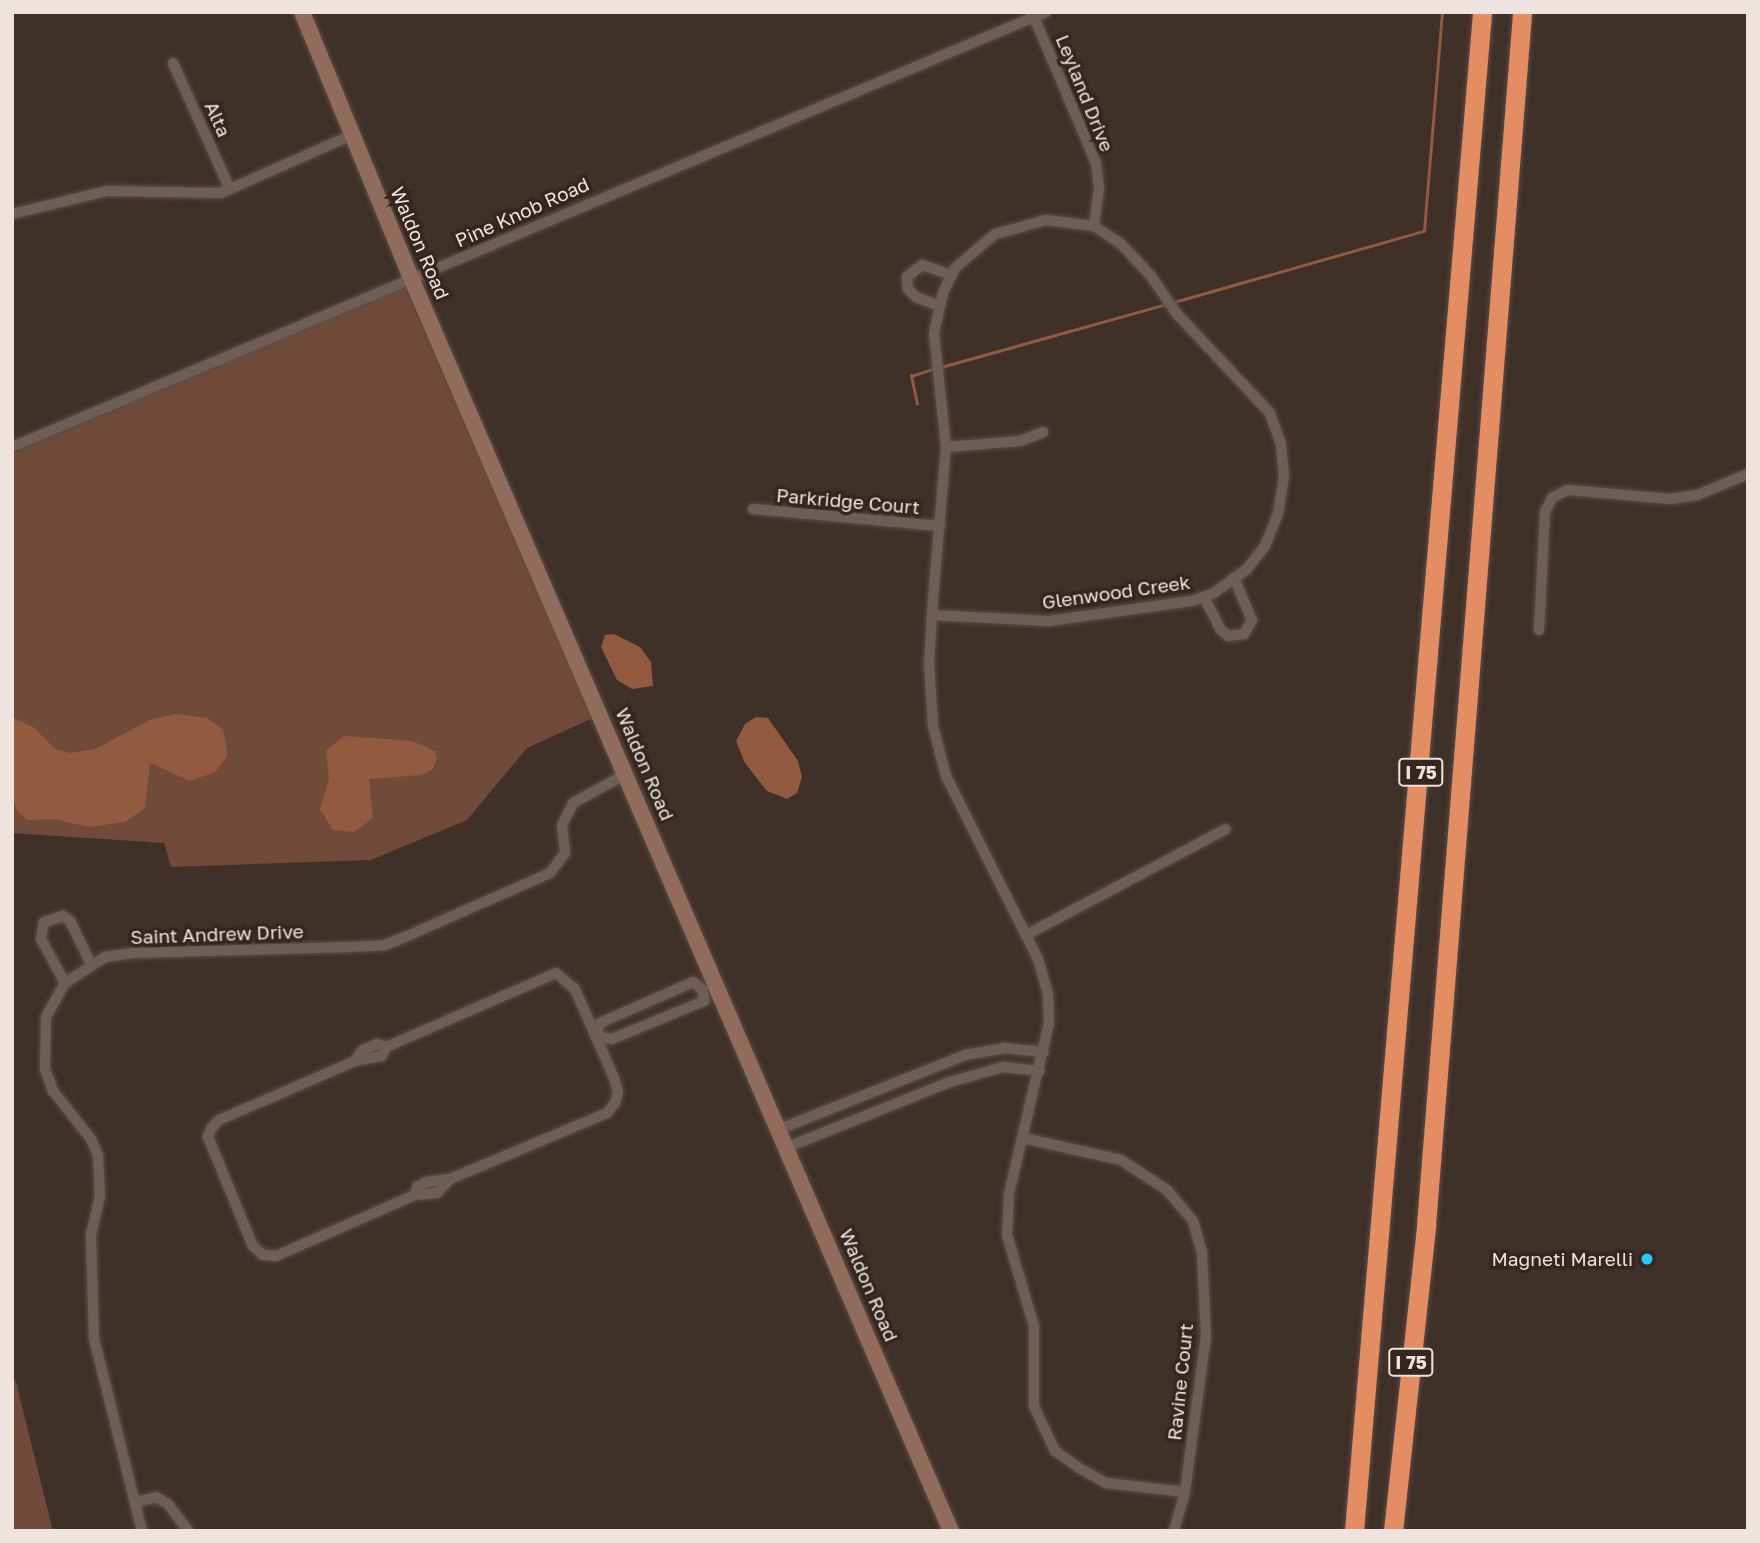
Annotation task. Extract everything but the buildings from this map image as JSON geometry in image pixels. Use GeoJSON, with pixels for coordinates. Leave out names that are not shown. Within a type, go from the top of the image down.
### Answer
{"type":"FeatureCollection","features":[{"type":"Feature","properties":{"kind":"highway","name":"I 75"},"geometry":{"type":"LineString","coordinates":[[1354,1531],[1482,12]]}},
{"type":"Feature","properties":{"kind":"highway","name":"I 75"},"geometry":{"type":"LineString","coordinates":[[1393,1531],[1426,1225],[1522,12]]}},
{"type":"Feature","properties":{"kind":"street","name":"Waldon Road"},"geometry":{"type":"LineString","coordinates":[[302,12],[411,278],[626,774],[711,987],[788,1147],[951,1531]]}},
{"type":"Feature","properties":{"kind":"street","name":"Pine Knob Road"},"geometry":{"type":"LineString","coordinates":[[12,447],[1046,12]]}},
{"type":"Feature","properties":{"kind":"street","name":"Leyland Drive"},"geometry":{"type":"LineString","coordinates":[[1034,18],[1096,163],[1099,189],[1094,226]]}},
{"type":"Feature","properties":{"kind":"street","name":"Alta"},"geometry":{"type":"LineString","coordinates":[[173,63],[230,189]]}},
{"type":"Feature","properties":{"kind":"street"},"geometry":{"type":"LineString","coordinates":[[12,214],[107,191],[209,193],[230,189],[352,135]]}},
{"type":"Feature","properties":{"kind":"street","name":"Glenwood Creek"},"geometry":{"type":"LineString","coordinates":[[932,615],[1049,621],[1204,597],[1234,578],[1265,546],[1278,514],[1284,475],[1270,413],[1176,313],[1143,268],[1120,243],[1094,226],[1046,220],[1020,225],[984,242],[951,275],[939,306],[934,333],[946,447],[932,615],[933,726],[947,776],[1038,959],[1048,994],[1044,1052],[1009,1194],[1007,1235],[1034,1326],[1031,1384],[1041,1426],[1055,1451],[1106,1483],[1185,1492]]}},
{"type":"Feature","properties":{"kind":"street"},"geometry":{"type":"LineString","coordinates":[[939,306],[908,289],[907,277],[922,265],[951,275]]}},
{"type":"Feature","properties":{"kind":"street"},"geometry":{"type":"LineString","coordinates":[[946,447],[1020,441],[1042,432]]}},
{"type":"Feature","properties":{"kind":"street"},"geometry":{"type":"LineString","coordinates":[[1539,630],[1545,512],[1552,498],[1568,491],[1671,499],[1697,495],[1748,474]]}},
{"type":"Feature","properties":{"kind":"street","name":"Parkridge Court"},"geometry":{"type":"LineString","coordinates":[[753,509],[940,526]]}},
{"type":"Feature","properties":{"kind":"street"},"geometry":{"type":"LineString","coordinates":[[1204,597],[1220,629],[1228,635],[1244,634],[1252,621],[1234,578]]}},
{"type":"Feature","properties":{"kind":"street","name":"Saint Andrew Drive"},"geometry":{"type":"LineString","coordinates":[[142,1531],[94,1339],[91,1235],[100,1196],[98,1155],[92,1139],[53,1091],[45,1069],[46,1017],[65,983],[91,964],[132,953],[385,944],[550,873],[565,853],[562,825],[573,803],[626,774]]}},
{"type":"Feature","properties":{"kind":"street"},"geometry":{"type":"LineString","coordinates":[[1026,935],[1226,829]]}},
{"type":"Feature","properties":{"kind":"street"},"geometry":{"type":"LineString","coordinates":[[65,983],[41,939],[44,922],[63,916],[70,921],[91,964]]}},
{"type":"Feature","properties":{"kind":"street"},"geometry":{"type":"LineString","coordinates":[[595,1036],[575,989],[556,973],[386,1047],[377,1044],[363,1050],[355,1061],[219,1120],[208,1137],[253,1246],[263,1255],[276,1256],[415,1195],[436,1193],[450,1179],[607,1113],[618,1091],[595,1036],[600,1023],[693,982],[711,987],[704,1001],[612,1039],[595,1036]]}},
{"type":"Feature","properties":{"kind":"street"},"geometry":{"type":"LineString","coordinates":[[780,1129],[965,1055],[1003,1048],[1044,1052]]}},
{"type":"Feature","properties":{"kind":"street"},"geometry":{"type":"LineString","coordinates":[[788,1147],[903,1101],[1003,1068],[1040,1071]]}},
{"type":"Feature","properties":{"kind":"street"},"geometry":{"type":"LineString","coordinates":[[895,1083],[903,1101]]}},
{"type":"Feature","properties":{"kind":"street","name":"Ravine Court"},"geometry":{"type":"LineString","coordinates":[[1023,1138],[1121,1160],[1167,1190],[1193,1221],[1202,1252],[1206,1336],[1185,1492],[1174,1531]]}},
{"type":"Feature","properties":{"kind":"street"},"geometry":{"type":"LineString","coordinates":[[135,1502],[156,1497],[168,1504],[188,1531]]}},
{"type":"Feature","properties":{"kind":"shaded area"},"geometry":{"type":"Polygon","coordinates":[[[405,287],[595,717],[527,748],[467,820],[371,860],[171,867],[164,843],[12,833],[12,453],[405,287]]]}},
{"type":"Feature","properties":{"kind":"shaded area"},"geometry":{"type":"Polygon","coordinates":[[[614,634],[640,647],[651,662],[653,686],[632,689],[617,680],[601,647],[605,635],[614,634]]]}},
{"type":"Feature","properties":{"kind":"shaded area"},"geometry":{"type":"Polygon","coordinates":[[[176,714],[207,718],[223,730],[228,755],[215,772],[190,781],[150,763],[145,808],[125,822],[89,827],[54,819],[28,820],[18,812],[12,798],[12,717],[33,727],[55,749],[71,753],[95,749],[150,720],[176,714]]]}},
{"type":"Feature","properties":{"kind":"shaded area"},"geometry":{"type":"Polygon","coordinates":[[[756,717],[768,718],[798,761],[802,777],[797,793],[787,799],[767,791],[745,763],[736,741],[745,724],[756,717]]]}},
{"type":"Feature","properties":{"kind":"shaded area"},"geometry":{"type":"Polygon","coordinates":[[[344,736],[412,741],[435,751],[437,758],[433,769],[421,775],[369,779],[373,818],[354,832],[333,830],[320,809],[329,779],[326,751],[344,736]]]}},
{"type":"Feature","properties":{"kind":"shaded area"},"geometry":{"type":"Polygon","coordinates":[[[12,1376],[16,1382],[53,1531],[12,1531],[12,1376]]]}},
{"type":"Feature","properties":{"kind":"waterway"},"geometry":{"type":"LineString","coordinates":[[1174,302],[1424,231],[1442,12]]}},
{"type":"Feature","properties":{"kind":"waterway"},"geometry":{"type":"LineString","coordinates":[[941,367],[1167,304]]}},
{"type":"Feature","properties":{"kind":"waterway"},"geometry":{"type":"LineString","coordinates":[[917,404],[911,376],[935,368]]}},
{"type":"Feature","properties":{"kind":"place","name":"Magneti Marelli"},"geometry":{"type":"Point","coordinates":[1647,1259]}}]}
